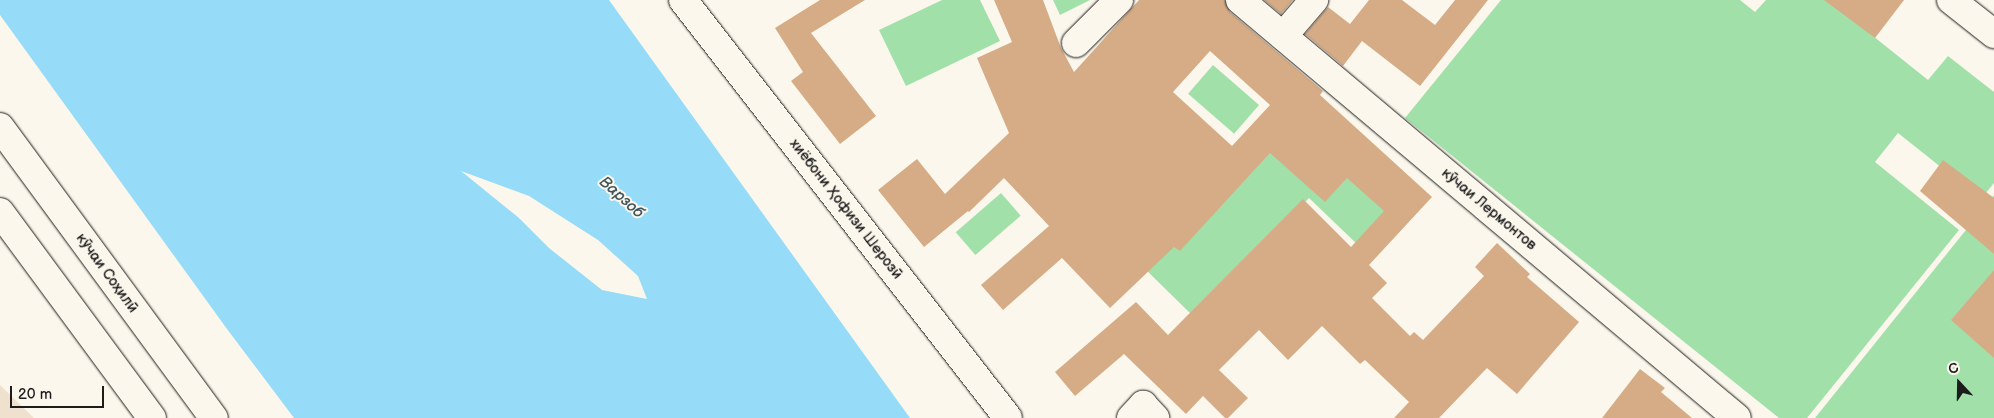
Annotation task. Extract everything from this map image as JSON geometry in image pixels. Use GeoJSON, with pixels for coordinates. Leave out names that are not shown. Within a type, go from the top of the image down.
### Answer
{"type":"FeatureCollection","features":[{"type":"Feature","properties":{"kind":"street","name":"хиёбони Ҳофизи Шерозӣ"},"geometry":{"type":"LineString","coordinates":[[683,0],[1008,418]]}},
{"type":"Feature","properties":{"kind":"street"},"geometry":{"type":"LineString","coordinates":[[1076,43],[1119,0]]}},
{"type":"Feature","properties":{"kind":"street","name":"кӯчаи Лермонтов"},"geometry":{"type":"LineString","coordinates":[[1240,0],[1737,418]]}},
{"type":"Feature","properties":{"kind":"street"},"geometry":{"type":"LineString","coordinates":[[1283,36],[1314,0]]}},
{"type":"Feature","properties":{"kind":"street"},"geometry":{"type":"LineString","coordinates":[[1951,0],[1994,34]]}},
{"type":"Feature","properties":{"kind":"street","name":"кӯчаи Соҳилӣ"},"geometry":{"type":"LineString","coordinates":[[0,127],[214,418]]}},
{"type":"Feature","properties":{"kind":"street"},"geometry":{"type":"LineString","coordinates":[[0,212],[152,418]]}},
{"type":"Feature","properties":{"kind":"street"},"geometry":{"type":"LineString","coordinates":[[1131,418],[1143,404],[1155,418]]}},
{"type":"Feature","properties":{"kind":"shaded area"},"geometry":{"type":"Polygon","coordinates":[[[0,385],[34,418],[0,418],[0,385]]]}},
{"type":"Feature","properties":{"kind":"green space"},"geometry":{"type":"Polygon","coordinates":[[[942,0],[980,0],[1000,41],[906,86],[879,30],[942,0]]]}},
{"type":"Feature","properties":{"kind":"green space"},"geometry":{"type":"Polygon","coordinates":[[[1053,0],[1090,0],[1060,15],[1053,0]]]}},
{"type":"Feature","properties":{"kind":"green space"},"geometry":{"type":"Polygon","coordinates":[[[1501,0],[1740,0],[1755,12],[1766,0],[1828,0],[1928,80],[1948,56],[1994,92],[1994,183],[1981,199],[1898,133],[1875,162],[1959,230],[1807,418],[1779,418],[1405,118],[1501,0]]]}},
{"type":"Feature","properties":{"kind":"green space"},"geometry":{"type":"Polygon","coordinates":[[[1213,65],[1259,105],[1234,134],[1188,94],[1213,65]]]}},
{"type":"Feature","properties":{"kind":"green space"},"geometry":{"type":"Polygon","coordinates":[[[1267,136],[1349,165],[1394,208],[1358,245],[1309,198],[1193,316],[1141,265],[1267,136]]]}},
{"type":"Feature","properties":{"kind":"green space"},"geometry":{"type":"Polygon","coordinates":[[[1001,193],[1021,216],[975,255],[956,232],[1001,193]]]}},
{"type":"Feature","properties":{"kind":"green space"},"geometry":{"type":"Polygon","coordinates":[[[1994,195],[1994,418],[1815,418],[1994,195]]]}},
{"type":"Feature","properties":{"kind":"water","name":"Варзоб"},"geometry":{"type":"Polygon","coordinates":[[[0,0],[609,0],[910,418],[294,418],[227,329],[0,15],[0,0]],[[461,171],[519,218],[549,248],[602,290],[647,299],[638,276],[598,240],[529,196],[461,171]]]}},
{"type":"Feature","properties":{"kind":"building"},"geometry":{"type":"Polygon","coordinates":[[[820,0],[865,0],[811,33],[876,116],[840,144],[791,81],[803,72],[775,28],[820,0]]]}},
{"type":"Feature","properties":{"kind":"building"},"geometry":{"type":"Polygon","coordinates":[[[994,0],[1043,0],[1061,48],[1074,72],[1139,0],[1225,0],[1230,12],[1323,91],[1320,95],[1432,197],[1369,265],[1387,283],[1372,298],[1410,336],[1414,332],[1423,340],[1484,276],[1475,267],[1497,243],[1530,274],[1527,277],[1579,322],[1517,394],[1487,368],[1439,418],[1394,418],[1409,402],[1365,360],[1360,364],[1322,326],[1288,360],[1259,330],[1219,370],[1248,398],[1228,418],[1225,418],[1203,396],[1186,414],[1124,354],[1075,396],[1055,372],[1136,302],[1168,335],[1303,199],[1351,247],[1384,211],[1347,178],[1325,202],[1270,153],[1180,251],[1174,247],[1110,308],[1062,258],[1003,310],[981,285],[1049,226],[1004,178],[969,212],[924,247],[878,190],[917,159],[945,194],[1009,133],[977,58],[1012,42],[994,0]],[[1210,51],[1173,92],[1232,146],[1270,105],[1210,51]]]}},
{"type":"Feature","properties":{"kind":"building"},"geometry":{"type":"Polygon","coordinates":[[[1264,0],[1293,0],[1281,14],[1264,0]]]}},
{"type":"Feature","properties":{"kind":"building"},"geometry":{"type":"Polygon","coordinates":[[[1369,0],[1402,0],[1435,25],[1455,0],[1488,0],[1420,86],[1362,41],[1343,66],[1305,34],[1328,7],[1350,24],[1369,0]]]}},
{"type":"Feature","properties":{"kind":"building"},"geometry":{"type":"Polygon","coordinates":[[[1824,0],[1904,0],[1875,38],[1824,0]]]}},
{"type":"Feature","properties":{"kind":"building"},"geometry":{"type":"Polygon","coordinates":[[[1943,160],[1994,198],[1994,254],[1920,191],[1943,160]]]}},
{"type":"Feature","properties":{"kind":"building"},"geometry":{"type":"Polygon","coordinates":[[[1994,270],[1994,358],[1951,320],[1994,270]]]}},
{"type":"Feature","properties":{"kind":"building"},"geometry":{"type":"Polygon","coordinates":[[[1640,369],[1665,388],[1661,392],[1692,418],[1602,418],[1640,369]]]}}]}
